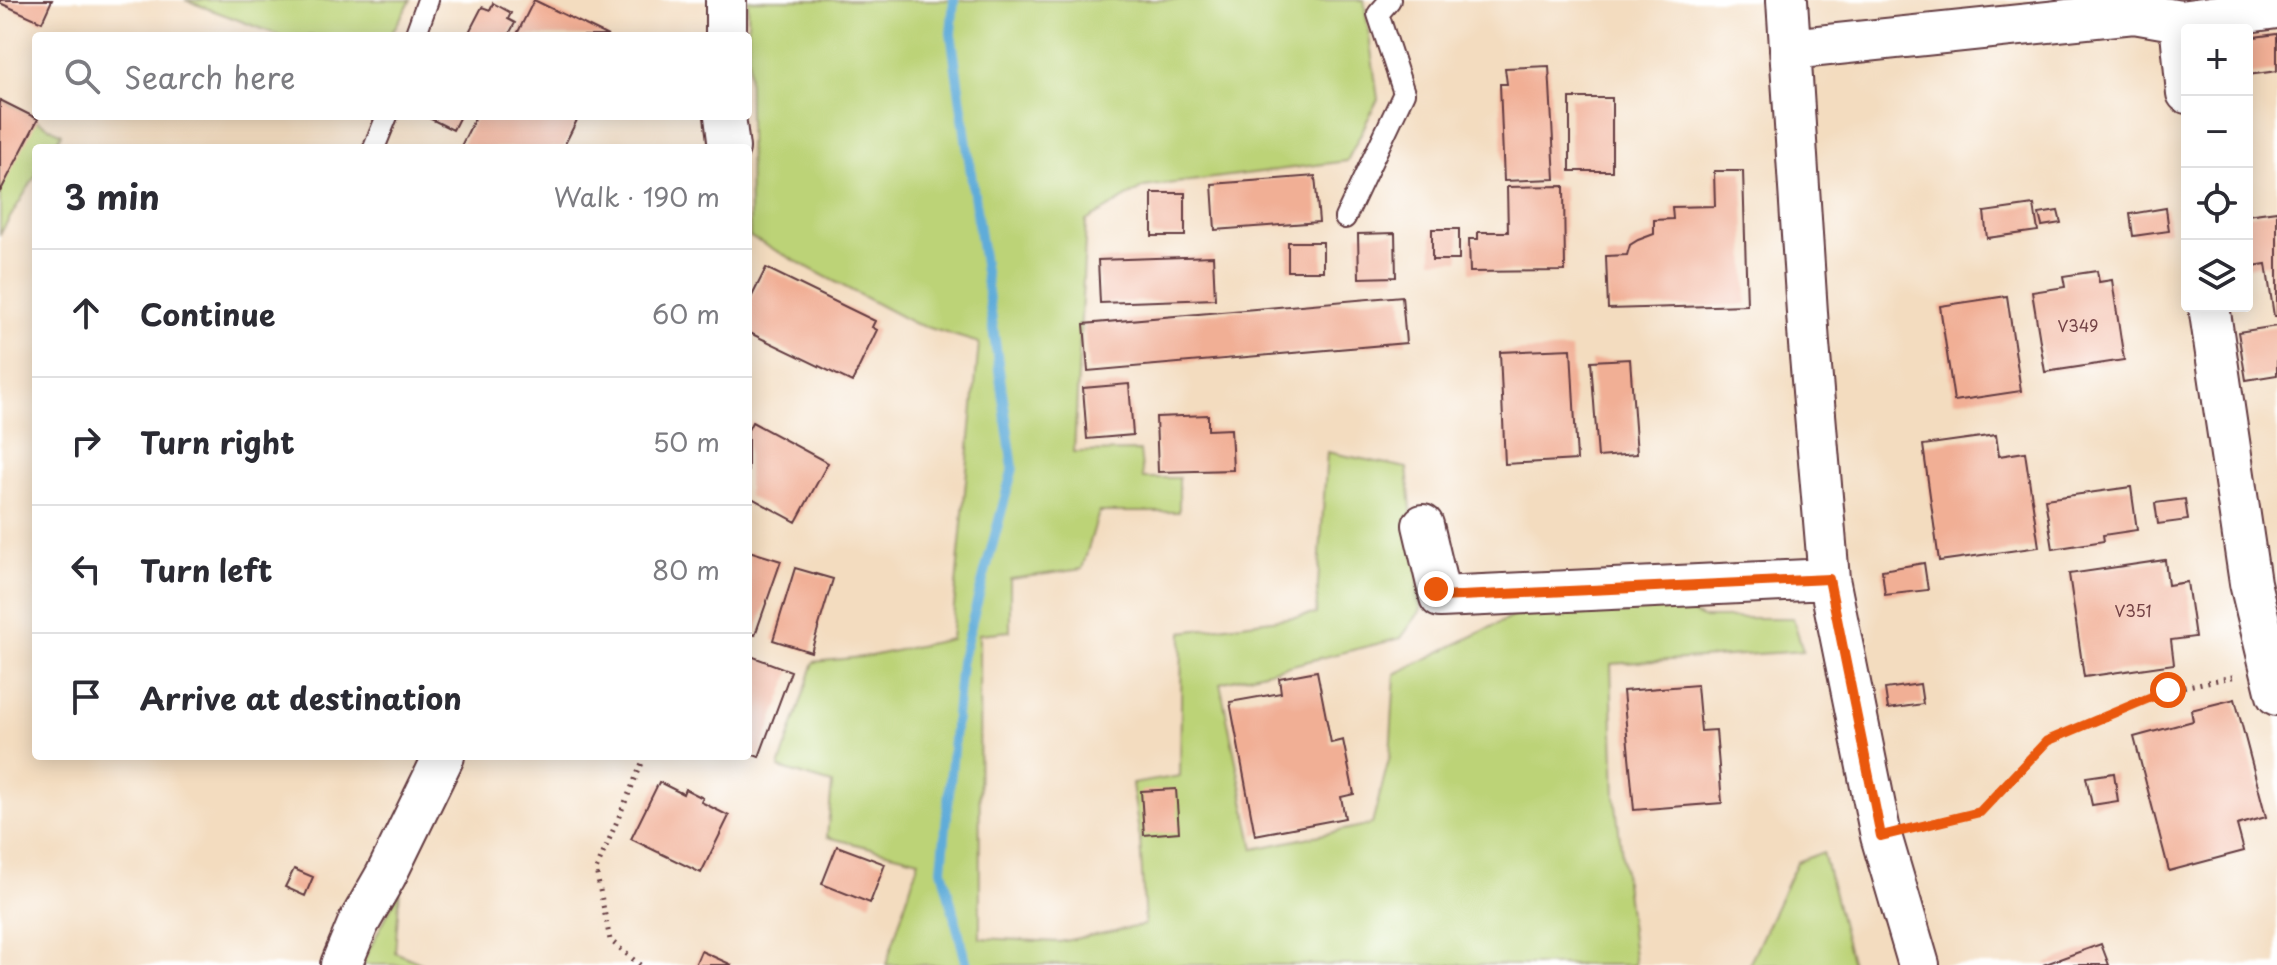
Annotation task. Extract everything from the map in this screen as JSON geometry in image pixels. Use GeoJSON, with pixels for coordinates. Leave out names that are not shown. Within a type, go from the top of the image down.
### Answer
{"type":"FeatureCollection","features":[{"type":"Feature","properties":{"kind":"street"},"geometry":{"type":"LineString","coordinates":[[726,0],[726,32]]}},
{"type":"Feature","properties":{"kind":"street"},"geometry":{"type":"LineString","coordinates":[[1787,0],[1809,344],[1829,579],[1881,836],[1919,965]]}},
{"type":"Feature","properties":{"kind":"street"},"geometry":{"type":"LineString","coordinates":[[1790,49],[2134,13],[2180,21],[2277,8]]}},
{"type":"Feature","properties":{"kind":"street"},"geometry":{"type":"LineString","coordinates":[[2180,21],[2181,31]]}},
{"type":"Feature","properties":{"kind":"street"},"geometry":{"type":"LineString","coordinates":[[726,120],[728,144]]}},
{"type":"Feature","properties":{"kind":"street"},"geometry":{"type":"LineString","coordinates":[[2210,312],[2264,581],[2273,682]]}},
{"type":"Feature","properties":{"kind":"street"},"geometry":{"type":"LineString","coordinates":[[1423,525],[1440,597],[1829,579]]}},
{"type":"Feature","properties":{"kind":"street"},"geometry":{"type":"LineString","coordinates":[[341,965],[358,924],[386,875],[442,760]]}},
{"type":"Feature","properties":{"kind":"lane"},"geometry":{"type":"LineString","coordinates":[[416,32],[428,0]]}},
{"type":"Feature","properties":{"kind":"lane"},"geometry":{"type":"LineString","coordinates":[[1345,218],[1404,93],[1378,14],[1390,0]]}},
{"type":"Feature","properties":{"kind":"lane"},"geometry":{"type":"LineString","coordinates":[[376,144],[385,120]]}},
{"type":"Feature","properties":{"kind":"path"},"geometry":{"type":"LineString","coordinates":[[1881,836],[1980,812],[2047,741],[2168,690],[2273,682]]}},
{"type":"Feature","properties":{"kind":"path"},"geometry":{"type":"LineString","coordinates":[[640,965],[610,940],[596,870],[643,760]]}},
{"type":"Feature","properties":{"kind":"green space"},"geometry":{"type":"Polygon","coordinates":[[[185,0],[411,0],[392,32],[270,32],[185,0]]]}},
{"type":"Feature","properties":{"kind":"green space"},"geometry":{"type":"Polygon","coordinates":[[[748,0],[1364,0],[1378,99],[1347,161],[1144,187],[1086,221],[1074,452],[1140,451],[1143,478],[1179,478],[1179,512],[1099,512],[1082,569],[1010,579],[1010,631],[979,634],[980,938],[1059,942],[1145,925],[1140,840],[1132,784],[1180,776],[1182,632],[1316,614],[1327,452],[1407,468],[1421,610],[1401,638],[1220,683],[1254,849],[1372,824],[1390,756],[1395,674],[1528,609],[1662,597],[1702,618],[1793,618],[1803,651],[1611,664],[1615,797],[1635,965],[886,965],[919,860],[827,837],[832,784],[779,768],[814,662],[871,656],[951,639],[979,343],[913,323],[752,238],[749,120],[752,120],[752,32],[748,32],[748,0]]]}},
{"type":"Feature","properties":{"kind":"green space"},"geometry":{"type":"Polygon","coordinates":[[[0,99],[61,134],[55,144],[32,144],[32,182],[0,234],[0,99]]]}},
{"type":"Feature","properties":{"kind":"green space"},"geometry":{"type":"Polygon","coordinates":[[[1823,852],[1852,965],[1749,965],[1797,862],[1823,852]]]}},
{"type":"Feature","properties":{"kind":"green space"},"geometry":{"type":"Polygon","coordinates":[[[400,890],[395,952],[425,965],[361,965],[400,890]]]}},
{"type":"Feature","properties":{"kind":"building"},"geometry":{"type":"Polygon","coordinates":[[[0,0],[52,0],[42,22],[0,3],[0,0]]]}},
{"type":"Feature","properties":{"kind":"building"},"geometry":{"type":"Polygon","coordinates":[[[534,0],[600,32],[518,32],[534,0]]]}},
{"type":"Feature","properties":{"kind":"building"},"geometry":{"type":"Polygon","coordinates":[[[493,3],[511,13],[508,19],[515,23],[510,32],[469,32],[482,7],[490,10],[493,3]]]}},
{"type":"Feature","properties":{"kind":"building"},"geometry":{"type":"Polygon","coordinates":[[[2277,34],[2277,71],[2253,74],[2253,37],[2277,34]]]}},
{"type":"Feature","properties":{"kind":"building"},"geometry":{"type":"Polygon","coordinates":[[[1549,66],[1555,179],[1504,181],[1500,84],[1507,84],[1505,68],[1549,66]]]}},
{"type":"Feature","properties":{"kind":"building"},"geometry":{"type":"Polygon","coordinates":[[[1570,98],[1612,98],[1612,171],[1570,171],[1570,98]]]}},
{"type":"Feature","properties":{"kind":"building"},"geometry":{"type":"Polygon","coordinates":[[[0,100],[32,116],[32,120],[37,120],[0,192],[0,100]]]}},
{"type":"Feature","properties":{"kind":"building"},"geometry":{"type":"Polygon","coordinates":[[[433,120],[458,120],[453,130],[433,120]]]}},
{"type":"Feature","properties":{"kind":"building"},"geometry":{"type":"Polygon","coordinates":[[[474,120],[577,120],[565,144],[462,144],[474,120]]]}},
{"type":"Feature","properties":{"kind":"building"},"geometry":{"type":"Polygon","coordinates":[[[1714,171],[1743,171],[1747,305],[1608,309],[1606,256],[1627,255],[1630,245],[1654,234],[1654,220],[1673,219],[1672,207],[1715,206],[1714,171]]]}},
{"type":"Feature","properties":{"kind":"building"},"geometry":{"type":"Polygon","coordinates":[[[1315,176],[1319,222],[1215,230],[1212,184],[1315,176]]]}},
{"type":"Feature","properties":{"kind":"building"},"geometry":{"type":"Polygon","coordinates":[[[1564,186],[1565,271],[1470,272],[1469,239],[1478,239],[1478,232],[1508,232],[1507,187],[1564,186]]]}},
{"type":"Feature","properties":{"kind":"building"},"geometry":{"type":"Polygon","coordinates":[[[1152,193],[1185,193],[1185,236],[1152,236],[1152,193]]]}},
{"type":"Feature","properties":{"kind":"building"},"geometry":{"type":"Polygon","coordinates":[[[2034,205],[2038,231],[1987,238],[1984,212],[2034,205]]]}},
{"type":"Feature","properties":{"kind":"building"},"geometry":{"type":"Polygon","coordinates":[[[2166,208],[2169,231],[2133,236],[2130,214],[2166,208]]]}},
{"type":"Feature","properties":{"kind":"building"},"geometry":{"type":"Polygon","coordinates":[[[2058,211],[2061,223],[2042,226],[2039,214],[2058,211]]]}},
{"type":"Feature","properties":{"kind":"building"},"geometry":{"type":"Polygon","coordinates":[[[2277,211],[2277,316],[2274,316],[2266,264],[2253,266],[2253,214],[2277,211]]]}},
{"type":"Feature","properties":{"kind":"building"},"geometry":{"type":"Polygon","coordinates":[[[1432,229],[1459,229],[1459,260],[1432,260],[1432,229]]]}},
{"type":"Feature","properties":{"kind":"building"},"geometry":{"type":"Polygon","coordinates":[[[1395,233],[1396,277],[1359,278],[1358,234],[1395,233]]]}},
{"type":"Feature","properties":{"kind":"building"},"geometry":{"type":"Polygon","coordinates":[[[1288,242],[1323,242],[1323,271],[1288,271],[1288,242]]]}},
{"type":"Feature","properties":{"kind":"building"},"geometry":{"type":"Polygon","coordinates":[[[1213,256],[1215,299],[1100,303],[1098,260],[1213,256]]]}},
{"type":"Feature","properties":{"kind":"building"},"geometry":{"type":"Polygon","coordinates":[[[766,268],[875,321],[872,327],[877,330],[852,382],[752,334],[752,296],[766,268]]]}},
{"type":"Feature","properties":{"kind":"building"},"geometry":{"type":"Polygon","coordinates":[[[2097,271],[2099,282],[2112,280],[2124,360],[2045,372],[2032,292],[2065,287],[2063,276],[2097,271]]]}},
{"type":"Feature","properties":{"kind":"building"},"geometry":{"type":"Polygon","coordinates":[[[1402,296],[1406,343],[1088,371],[1084,324],[1402,296]]]}},
{"type":"Feature","properties":{"kind":"building"},"geometry":{"type":"Polygon","coordinates":[[[2007,296],[2021,391],[1954,401],[1940,306],[2007,296]]]}},
{"type":"Feature","properties":{"kind":"building"},"geometry":{"type":"Polygon","coordinates":[[[2277,326],[2277,375],[2246,380],[2238,332],[2277,326]]]}},
{"type":"Feature","properties":{"kind":"building"},"geometry":{"type":"Polygon","coordinates":[[[1571,349],[1577,460],[1505,464],[1500,352],[1571,349]]]}},
{"type":"Feature","properties":{"kind":"building"},"geometry":{"type":"Polygon","coordinates":[[[1630,359],[1637,454],[1598,457],[1591,361],[1630,359]]]}},
{"type":"Feature","properties":{"kind":"building"},"geometry":{"type":"Polygon","coordinates":[[[1129,384],[1133,435],[1087,439],[1083,388],[1129,384]]]}},
{"type":"Feature","properties":{"kind":"building"},"geometry":{"type":"Polygon","coordinates":[[[1208,415],[1208,430],[1231,429],[1233,470],[1158,472],[1156,417],[1208,415]]]}},
{"type":"Feature","properties":{"kind":"building"},"geometry":{"type":"Polygon","coordinates":[[[752,422],[828,463],[796,522],[752,498],[752,422]]]}},
{"type":"Feature","properties":{"kind":"building"},"geometry":{"type":"Polygon","coordinates":[[[1996,435],[1999,456],[2025,452],[2039,547],[1939,561],[1923,445],[1996,435]]]}},
{"type":"Feature","properties":{"kind":"building"},"geometry":{"type":"Polygon","coordinates":[[[2131,487],[2137,530],[2103,535],[2104,541],[2053,549],[2045,499],[2131,487]]]}},
{"type":"Feature","properties":{"kind":"building"},"geometry":{"type":"Polygon","coordinates":[[[2185,499],[2188,520],[2158,524],[2155,503],[2185,499]]]}},
{"type":"Feature","properties":{"kind":"building"},"geometry":{"type":"Polygon","coordinates":[[[752,552],[781,561],[755,635],[752,634],[752,552]]]}},
{"type":"Feature","properties":{"kind":"building"},"geometry":{"type":"Polygon","coordinates":[[[2165,560],[2168,585],[2187,582],[2195,637],[2171,640],[2174,664],[2084,677],[2069,574],[2165,560]]]}},
{"type":"Feature","properties":{"kind":"building"},"geometry":{"type":"Polygon","coordinates":[[[1924,563],[1928,590],[1885,595],[1882,570],[1924,563]]]}},
{"type":"Feature","properties":{"kind":"building"},"geometry":{"type":"Polygon","coordinates":[[[795,568],[833,579],[811,652],[773,640],[795,568]]]}},
{"type":"Feature","properties":{"kind":"building"},"geometry":{"type":"Polygon","coordinates":[[[752,656],[791,671],[759,757],[752,754],[752,656]]]}},
{"type":"Feature","properties":{"kind":"building"},"geometry":{"type":"Polygon","coordinates":[[[1317,671],[1331,743],[1343,740],[1354,794],[1341,797],[1345,818],[1255,835],[1230,702],[1281,693],[1279,678],[1317,671]]]}},
{"type":"Feature","properties":{"kind":"building"},"geometry":{"type":"Polygon","coordinates":[[[1920,684],[1923,704],[1888,709],[1885,689],[1920,684]]]}},
{"type":"Feature","properties":{"kind":"building"},"geometry":{"type":"Polygon","coordinates":[[[1697,685],[1701,731],[1716,730],[1722,803],[1634,810],[1623,691],[1697,685]]]}},
{"type":"Feature","properties":{"kind":"building"},"geometry":{"type":"Polygon","coordinates":[[[2235,699],[2266,817],[2237,825],[2244,851],[2169,871],[2134,737],[2193,721],[2191,710],[2235,699]]]}},
{"type":"Feature","properties":{"kind":"building"},"geometry":{"type":"Polygon","coordinates":[[[2114,773],[2118,801],[2092,805],[2086,777],[2114,773]]]}},
{"type":"Feature","properties":{"kind":"building"},"geometry":{"type":"Polygon","coordinates":[[[659,782],[683,794],[685,789],[703,798],[701,802],[729,816],[701,873],[631,839],[659,782]]]}},
{"type":"Feature","properties":{"kind":"building"},"geometry":{"type":"Polygon","coordinates":[[[1176,789],[1179,832],[1144,835],[1141,791],[1176,789]]]}},
{"type":"Feature","properties":{"kind":"building"},"geometry":{"type":"Polygon","coordinates":[[[837,846],[885,864],[870,903],[822,884],[837,846]]]}},
{"type":"Feature","properties":{"kind":"building"},"geometry":{"type":"Polygon","coordinates":[[[294,869],[313,877],[305,896],[285,887],[294,869]]]}},
{"type":"Feature","properties":{"kind":"building"},"geometry":{"type":"Polygon","coordinates":[[[2101,944],[2109,965],[2043,965],[2101,944]]]}},
{"type":"Feature","properties":{"kind":"building"},"geometry":{"type":"Polygon","coordinates":[[[701,951],[732,965],[695,965],[701,951]]]}},
{"type":"Feature","properties":{"kind":"waterway"},"geometry":{"type":"LineString","coordinates":[[954,0],[951,33],[1013,468],[961,662],[942,869],[967,965]]}},
{"type":"Feature","properties":{"kind":"route"},"geometry":{"type":"LineString","coordinates":[[1436,589],[1440,597],[1829,579],[1863,760],[1881,836],[1980,812],[2047,741],[2168,690]]}}]}
